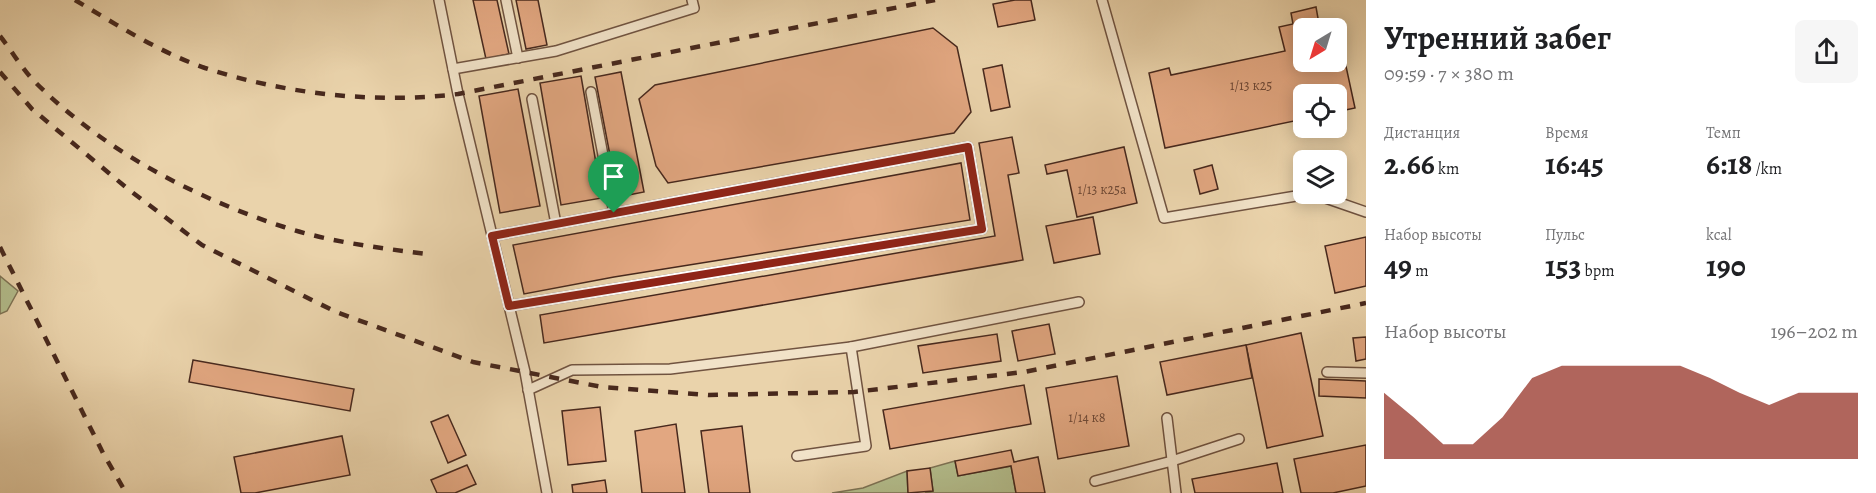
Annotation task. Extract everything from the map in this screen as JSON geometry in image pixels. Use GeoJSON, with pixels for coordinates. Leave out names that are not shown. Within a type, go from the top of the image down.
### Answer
{"type":"FeatureCollection","features":[{"type":"Feature","properties":{"kind":"lane"},"geometry":{"type":"LineString","coordinates":[[439,0],[528,390],[547,493]]}},
{"type":"Feature","properties":{"kind":"lane"},"geometry":{"type":"LineString","coordinates":[[506,0],[518,58]]}},
{"type":"Feature","properties":{"kind":"lane"},"geometry":{"type":"LineString","coordinates":[[453,69],[556,51],[694,8],[692,0]]}},
{"type":"Feature","properties":{"kind":"lane"},"geometry":{"type":"LineString","coordinates":[[1102,0],[1164,218],[1293,196]]}},
{"type":"Feature","properties":{"kind":"lane"},"geometry":{"type":"LineString","coordinates":[[591,92],[614,213]]}},
{"type":"Feature","properties":{"kind":"lane"},"geometry":{"type":"LineString","coordinates":[[532,99],[556,224]]}},
{"type":"Feature","properties":{"kind":"lane"},"geometry":{"type":"LineString","coordinates":[[492,236],[968,147],[982,229],[509,306]]}},
{"type":"Feature","properties":{"kind":"lane"},"geometry":{"type":"LineString","coordinates":[[1343,204],[1366,212]]}},
{"type":"Feature","properties":{"kind":"lane"},"geometry":{"type":"LineString","coordinates":[[528,390],[572,370],[670,369],[851,347],[1079,302]]}},
{"type":"Feature","properties":{"kind":"lane"},"geometry":{"type":"LineString","coordinates":[[797,456],[866,446],[851,347]]}},
{"type":"Feature","properties":{"kind":"lane"},"geometry":{"type":"LineString","coordinates":[[1327,372],[1366,373]]}},
{"type":"Feature","properties":{"kind":"lane"},"geometry":{"type":"LineString","coordinates":[[1167,418],[1176,493]]}},
{"type":"Feature","properties":{"kind":"lane"},"geometry":{"type":"LineString","coordinates":[[1095,481],[1172,461],[1239,439]]}},
{"type":"Feature","properties":{"kind":"green space"},"geometry":{"type":"Polygon","coordinates":[[[0,276],[18,291],[7,311],[0,314],[0,276]]]}},
{"type":"Feature","properties":{"kind":"green space"},"geometry":{"type":"Polygon","coordinates":[[[955,461],[958,476],[1011,466],[1016,493],[925,493],[933,491],[930,468],[955,461]]]}},
{"type":"Feature","properties":{"kind":"green space"},"geometry":{"type":"Polygon","coordinates":[[[907,471],[908,493],[832,493],[863,488],[907,471]]]}},
{"type":"Feature","properties":{"kind":"building"},"geometry":{"type":"Polygon","coordinates":[[[473,0],[497,0],[509,54],[486,59],[473,0]]]}},
{"type":"Feature","properties":{"kind":"building"},"geometry":{"type":"Polygon","coordinates":[[[516,0],[538,0],[547,45],[526,49],[516,0]]]}},
{"type":"Feature","properties":{"kind":"building"},"geometry":{"type":"Polygon","coordinates":[[[1031,0],[1035,20],[998,27],[993,4],[1031,0]]]}},
{"type":"Feature","properties":{"kind":"building"},"geometry":{"type":"Polygon","coordinates":[[[1316,7],[1318,18],[1293,18],[1293,24],[1291,13],[1316,7]]]}},
{"type":"Feature","properties":{"kind":"building"},"geometry":{"type":"Polygon","coordinates":[[[1293,24],[1293,72],[1347,71],[1355,108],[1347,110],[1347,84],[1293,84],[1293,121],[1165,148],[1149,73],[1169,68],[1171,75],[1285,51],[1279,27],[1293,24]]]}},
{"type":"Feature","properties":{"kind":"building"},"geometry":{"type":"Polygon","coordinates":[[[933,28],[957,47],[971,112],[954,133],[668,183],[656,166],[639,99],[655,85],[933,28]]]}},
{"type":"Feature","properties":{"kind":"building"},"geometry":{"type":"Polygon","coordinates":[[[1002,65],[1010,107],[991,111],[983,69],[1002,65]]]}},
{"type":"Feature","properties":{"kind":"building"},"geometry":{"type":"Polygon","coordinates":[[[621,72],[644,192],[618,197],[595,77],[621,72]]]}},
{"type":"Feature","properties":{"kind":"building"},"geometry":{"type":"Polygon","coordinates":[[[581,76],[602,198],[561,205],[540,83],[581,76]]]}},
{"type":"Feature","properties":{"kind":"building"},"geometry":{"type":"Polygon","coordinates":[[[518,89],[540,206],[500,213],[479,96],[518,89]]]}},
{"type":"Feature","properties":{"kind":"building"},"geometry":{"type":"Polygon","coordinates":[[[1012,137],[1019,173],[1008,175],[1023,260],[544,343],[540,315],[995,236],[979,143],[1012,137]]]}},
{"type":"Feature","properties":{"kind":"building"},"geometry":{"type":"Polygon","coordinates":[[[1124,147],[1137,203],[1077,217],[1067,170],[1047,174],[1045,165],[1124,147]]]}},
{"type":"Feature","properties":{"kind":"building"},"geometry":{"type":"Polygon","coordinates":[[[961,163],[970,220],[614,277],[524,294],[513,245],[961,163]]]}},
{"type":"Feature","properties":{"kind":"building"},"geometry":{"type":"Polygon","coordinates":[[[1212,165],[1218,189],[1200,194],[1194,170],[1212,165]]]}},
{"type":"Feature","properties":{"kind":"building"},"geometry":{"type":"Polygon","coordinates":[[[1093,217],[1100,254],[1054,263],[1046,226],[1093,217]]]}},
{"type":"Feature","properties":{"kind":"building"},"geometry":{"type":"Polygon","coordinates":[[[1366,237],[1366,286],[1335,293],[1325,246],[1366,237]]]}},
{"type":"Feature","properties":{"kind":"building"},"geometry":{"type":"Polygon","coordinates":[[[1049,324],[1055,354],[1018,361],[1012,331],[1049,324]]]}},
{"type":"Feature","properties":{"kind":"building"},"geometry":{"type":"Polygon","coordinates":[[[1301,333],[1323,436],[1267,448],[1246,345],[1301,333]]]}},
{"type":"Feature","properties":{"kind":"building"},"geometry":{"type":"Polygon","coordinates":[[[997,334],[1001,361],[923,373],[918,346],[997,334]]]}},
{"type":"Feature","properties":{"kind":"building"},"geometry":{"type":"Polygon","coordinates":[[[1366,337],[1366,359],[1356,361],[1353,338],[1366,337]]]}},
{"type":"Feature","properties":{"kind":"building"},"geometry":{"type":"Polygon","coordinates":[[[1246,345],[1252,378],[1167,395],[1160,362],[1246,345]]]}},
{"type":"Feature","properties":{"kind":"building"},"geometry":{"type":"Polygon","coordinates":[[[193,360],[354,389],[350,411],[189,382],[193,360]]]}},
{"type":"Feature","properties":{"kind":"building"},"geometry":{"type":"Polygon","coordinates":[[[1117,376],[1129,446],[1058,459],[1046,388],[1117,376]]]}},
{"type":"Feature","properties":{"kind":"building"},"geometry":{"type":"Polygon","coordinates":[[[1319,379],[1366,381],[1366,398],[1319,396],[1319,379]]]}},
{"type":"Feature","properties":{"kind":"building"},"geometry":{"type":"Polygon","coordinates":[[[1024,385],[1031,424],[890,449],[883,410],[1024,385]]]}},
{"type":"Feature","properties":{"kind":"building"},"geometry":{"type":"Polygon","coordinates":[[[600,407],[606,461],[568,465],[562,411],[600,407]]]}},
{"type":"Feature","properties":{"kind":"building"},"geometry":{"type":"Polygon","coordinates":[[[448,415],[466,455],[448,463],[431,422],[448,415]]]}},
{"type":"Feature","properties":{"kind":"building"},"geometry":{"type":"Polygon","coordinates":[[[676,424],[685,493],[642,493],[635,431],[676,424]]]}},
{"type":"Feature","properties":{"kind":"building"},"geometry":{"type":"Polygon","coordinates":[[[742,426],[750,493],[709,493],[701,431],[742,426]]]}},
{"type":"Feature","properties":{"kind":"building"},"geometry":{"type":"Polygon","coordinates":[[[342,436],[350,475],[255,493],[241,493],[234,457],[342,436]]]}},
{"type":"Feature","properties":{"kind":"building"},"geometry":{"type":"Polygon","coordinates":[[[1366,445],[1366,486],[1333,493],[1301,493],[1294,459],[1366,445]]]}},
{"type":"Feature","properties":{"kind":"building"},"geometry":{"type":"Polygon","coordinates":[[[1011,450],[1014,462],[1038,457],[1045,493],[1016,493],[1011,466],[958,476],[955,461],[1011,450]]]}},
{"type":"Feature","properties":{"kind":"building"},"geometry":{"type":"Polygon","coordinates":[[[1277,463],[1283,493],[1195,493],[1192,479],[1277,463]]]}},
{"type":"Feature","properties":{"kind":"building"},"geometry":{"type":"Polygon","coordinates":[[[467,465],[476,484],[455,493],[437,493],[431,480],[467,465]]]}},
{"type":"Feature","properties":{"kind":"building"},"geometry":{"type":"Polygon","coordinates":[[[930,468],[933,491],[908,493],[907,471],[930,468]]]}},
{"type":"Feature","properties":{"kind":"building"},"geometry":{"type":"Polygon","coordinates":[[[605,480],[607,493],[573,493],[572,485],[605,480]]]}},
{"type":"Feature","properties":{"kind":"railway"},"geometry":{"type":"LineString","coordinates":[[75,0],[155,46],[205,68],[235,77],[298,90],[330,95],[394,98],[458,94],[935,0]]}},
{"type":"Feature","properties":{"kind":"railway"},"geometry":{"type":"LineString","coordinates":[[0,36],[33,80],[88,128],[118,149],[182,185],[250,215],[301,232],[355,244],[427,254]]}},
{"type":"Feature","properties":{"kind":"railway"},"geometry":{"type":"LineString","coordinates":[[0,72],[32,109],[128,189],[202,245],[336,312],[473,362],[602,387],[709,395],[854,392],[1024,372],[1366,303]]}},
{"type":"Feature","properties":{"kind":"railway"},"geometry":{"type":"LineString","coordinates":[[0,247],[103,453],[126,493]]}},
{"type":"Feature","properties":{"kind":"route"},"geometry":{"type":"LineString","coordinates":[[968,147],[982,229],[509,306],[492,236],[614,213],[968,147]]}}]}
